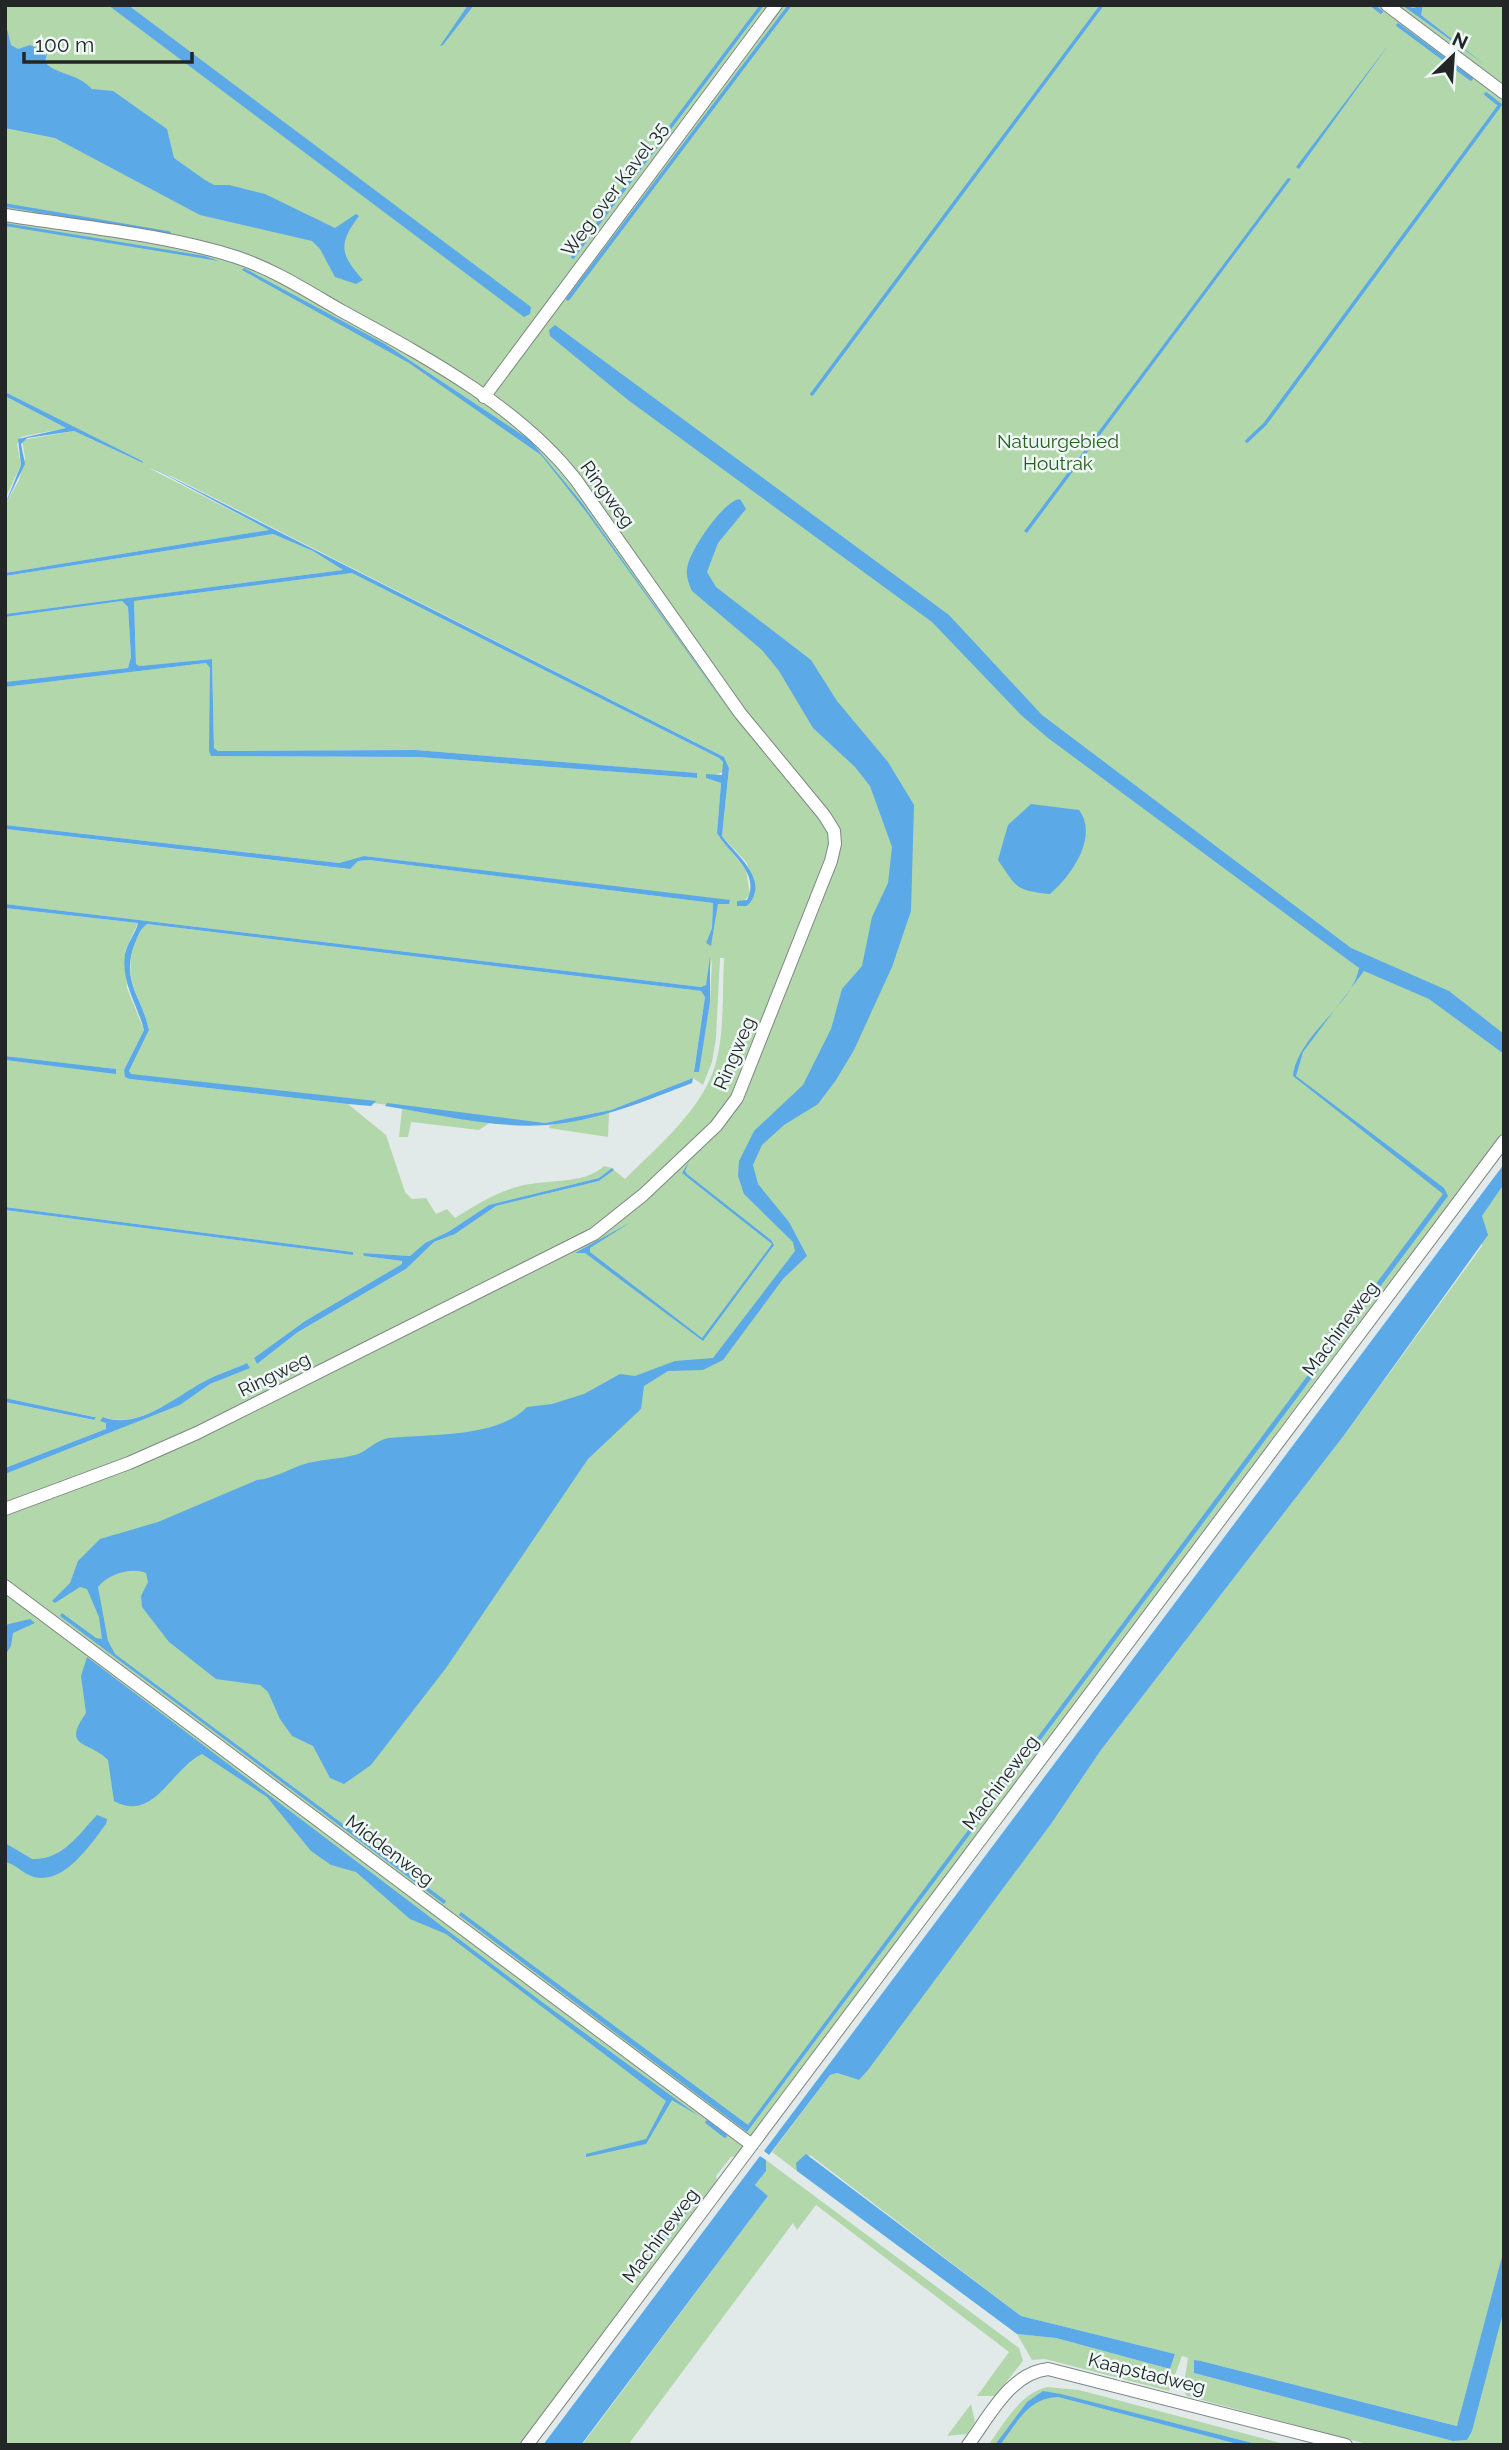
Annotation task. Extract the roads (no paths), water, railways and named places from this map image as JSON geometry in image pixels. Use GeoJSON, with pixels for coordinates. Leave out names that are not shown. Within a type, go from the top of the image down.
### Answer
{"type":"FeatureCollection","features":[{"type":"Feature","properties":{"kind":"street","name":"Weg over Kavel 35"},"geometry":{"type":"LineString","coordinates":[[484,397],[776,5]]}},
{"type":"Feature","properties":{"kind":"street"},"geometry":{"type":"LineString","coordinates":[[1387,5],[1504,93]]}},
{"type":"Feature","properties":{"kind":"street","name":"Ringweg"},"geometry":{"type":"LineString","coordinates":[[5,215],[188,246],[253,264],[398,342],[532,430],[566,467],[740,713],[828,820],[834,831],[835,849],[743,1085],[728,1112],[708,1134],[603,1229],[197,1433],[130,1463],[5,1509]]}},
{"type":"Feature","properties":{"kind":"street","name":"Machineweg"},"geometry":{"type":"LineString","coordinates":[[527,2445],[1504,1141]]}},
{"type":"Feature","properties":{"kind":"street","name":"Middenweg"},"geometry":{"type":"LineString","coordinates":[[5,1586],[752,2146]]}},
{"type":"Feature","properties":{"kind":"street","name":"Kaapstadweg"},"geometry":{"type":"LineString","coordinates":[[968,2445],[1018,2381],[1033,2372],[1048,2369],[1346,2445]]}},
{"type":"Feature","properties":{"kind":"water"},"geometry":{"type":"Polygon","coordinates":[[[108,5],[128,5],[531,307],[530,314],[524,317],[108,5]]]}},
{"type":"Feature","properties":{"kind":"water"},"geometry":{"type":"Polygon","coordinates":[[[468,5],[474,5],[440,46],[468,5]]]}},
{"type":"Feature","properties":{"kind":"water"},"geometry":{"type":"Polygon","coordinates":[[[1402,5],[1413,8],[1423,5],[1421,15],[1484,64],[1402,5]]]}},
{"type":"Feature","properties":{"kind":"water"},"geometry":{"type":"Polygon","coordinates":[[[5,21],[11,45],[18,49],[30,45],[47,53],[45,62],[54,69],[79,79],[92,89],[113,91],[167,129],[174,158],[214,185],[229,185],[265,194],[335,228],[356,214],[359,216],[347,235],[344,250],[350,264],[363,280],[356,284],[335,277],[320,249],[312,241],[200,215],[55,138],[5,128],[5,21]]]}},
{"type":"Feature","properties":{"kind":"water"},"geometry":{"type":"Polygon","coordinates":[[[1386,48],[1299,169],[1296,167],[1386,48]]]}},
{"type":"Feature","properties":{"kind":"water"},"geometry":{"type":"Polygon","coordinates":[[[1288,178],[1291,179],[1027,533],[1024,531],[1028,526],[1288,178]]]}},
{"type":"Feature","properties":{"kind":"water"},"geometry":{"type":"Polygon","coordinates":[[[5,223],[205,256],[219,261],[5,226],[5,223]]]}},
{"type":"Feature","properties":{"kind":"water"},"geometry":{"type":"Polygon","coordinates":[[[244,268],[385,344],[530,440],[582,503],[739,724],[587,513],[541,455],[409,363],[242,270],[244,268]]]}},
{"type":"Feature","properties":{"kind":"water"},"geometry":{"type":"Polygon","coordinates":[[[555,325],[949,615],[1042,715],[1351,948],[1449,991],[1504,1034],[1504,1054],[1429,999],[1364,971],[1349,991],[1359,968],[1048,738],[1021,715],[932,622],[628,400],[550,336],[549,330],[555,325]]]}},
{"type":"Feature","properties":{"kind":"water"},"geometry":{"type":"Polygon","coordinates":[[[5,392],[143,463],[74,431],[27,438],[21,444],[25,464],[5,505],[21,465],[18,439],[66,428],[5,396],[5,392]]]}},
{"type":"Feature","properties":{"kind":"water"},"geometry":{"type":"Polygon","coordinates":[[[149,466],[724,757],[729,768],[722,836],[749,868],[754,878],[754,897],[747,906],[737,906],[737,901],[747,900],[750,881],[742,864],[717,833],[721,783],[706,778],[706,774],[722,775],[723,762],[719,758],[352,573],[134,601],[136,664],[140,666],[212,659],[214,748],[218,751],[416,750],[697,773],[697,778],[419,757],[211,756],[210,668],[206,663],[5,687],[5,682],[128,668],[131,657],[128,607],[122,601],[5,617],[5,614],[343,570],[313,551],[273,534],[5,576],[5,573],[269,530],[149,466]]]}},
{"type":"Feature","properties":{"kind":"water"},"geometry":{"type":"Polygon","coordinates":[[[740,499],[746,509],[718,543],[707,572],[716,587],[811,660],[837,701],[888,762],[914,805],[911,911],[892,967],[854,1050],[836,1080],[818,1104],[784,1125],[762,1145],[753,1165],[758,1184],[789,1222],[807,1256],[783,1279],[723,1360],[703,1370],[668,1371],[644,1386],[641,1409],[588,1459],[446,1668],[371,1765],[344,1784],[330,1778],[313,1746],[292,1736],[280,1719],[268,1692],[260,1685],[216,1679],[169,1642],[142,1607],[141,1596],[148,1582],[146,1573],[120,1573],[108,1578],[98,1587],[108,1641],[115,1654],[446,1901],[444,1904],[60,1616],[62,1613],[96,1638],[102,1639],[99,1617],[87,1589],[80,1587],[55,1603],[52,1601],[70,1583],[78,1561],[100,1539],[158,1522],[257,1480],[308,1463],[355,1455],[385,1439],[481,1429],[514,1417],[527,1407],[552,1404],[584,1394],[620,1374],[635,1376],[675,1361],[713,1358],[795,1251],[793,1242],[744,1194],[738,1176],[739,1161],[754,1131],[803,1085],[831,1029],[842,989],[862,966],[872,917],[888,883],[892,847],[870,786],[855,767],[813,728],[779,671],[762,650],[692,591],[687,571],[696,547],[717,516],[740,499]]]}},
{"type":"Feature","properties":{"kind":"water"},"geometry":{"type":"Polygon","coordinates":[[[1031,804],[1079,810],[1084,821],[1086,832],[1080,855],[1074,867],[1050,894],[1018,886],[998,860],[1008,825],[1031,804]]]}},
{"type":"Feature","properties":{"kind":"water"},"geometry":{"type":"Polygon","coordinates":[[[5,825],[339,863],[364,856],[730,900],[729,904],[718,904],[711,946],[706,943],[712,928],[713,903],[369,860],[358,861],[350,869],[5,829],[5,825]]]}},
{"type":"Feature","properties":{"kind":"water"},"geometry":{"type":"Polygon","coordinates":[[[5,904],[701,987],[706,985],[710,957],[710,1002],[699,1072],[694,1072],[705,997],[701,991],[147,924],[135,943],[130,968],[149,1030],[129,1071],[131,1074],[376,1101],[371,1106],[348,1104],[130,1079],[125,1077],[124,1070],[144,1030],[127,984],[124,964],[126,950],[138,923],[5,908],[5,904]]]}},
{"type":"Feature","properties":{"kind":"water"},"geometry":{"type":"Polygon","coordinates":[[[1336,1009],[1303,1052],[1296,1076],[1444,1188],[1448,1196],[747,2132],[459,1915],[461,1912],[748,2125],[1443,1194],[1293,1076],[1305,1047],[1336,1009]]]}},
{"type":"Feature","properties":{"kind":"water"},"geometry":{"type":"Polygon","coordinates":[[[5,1056],[116,1069],[116,1074],[5,1060],[5,1056]]]}},
{"type":"Feature","properties":{"kind":"water"},"geometry":{"type":"Polygon","coordinates":[[[693,1078],[692,1083],[621,1109],[585,1119],[547,1125],[487,1123],[385,1106],[387,1103],[545,1123],[611,1110],[693,1078]]]}},
{"type":"Feature","properties":{"kind":"water"},"geometry":{"type":"Polygon","coordinates":[[[689,1162],[685,1171],[687,1174],[774,1245],[703,1341],[585,1253],[575,1253],[631,1222],[590,1248],[590,1252],[702,1338],[772,1244],[682,1173],[689,1162]]]}},
{"type":"Feature","properties":{"kind":"water"},"geometry":{"type":"Polygon","coordinates":[[[1504,1164],[1504,1184],[1482,1216],[1488,1235],[1345,1434],[1101,1750],[1051,1824],[868,2070],[859,2080],[837,2073],[830,2075],[769,2155],[764,2151],[1504,1164]]]}},
{"type":"Feature","properties":{"kind":"water"},"geometry":{"type":"Polygon","coordinates":[[[612,1168],[614,1170],[599,1181],[496,1206],[455,1234],[434,1242],[406,1269],[298,1332],[257,1364],[254,1358],[305,1321],[402,1264],[402,1261],[364,1256],[363,1253],[410,1256],[425,1243],[448,1232],[489,1205],[599,1178],[612,1168]]]}},
{"type":"Feature","properties":{"kind":"water"},"geometry":{"type":"Polygon","coordinates":[[[5,1207],[353,1252],[353,1255],[5,1210],[5,1207]]]}},
{"type":"Feature","properties":{"kind":"water"},"geometry":{"type":"Polygon","coordinates":[[[247,1363],[250,1368],[210,1384],[180,1405],[5,1474],[5,1468],[106,1429],[106,1423],[100,1421],[103,1417],[117,1420],[144,1415],[207,1380],[247,1363]]]}},
{"type":"Feature","properties":{"kind":"water"},"geometry":{"type":"Polygon","coordinates":[[[5,1398],[96,1417],[94,1420],[5,1402],[5,1398]]]}},
{"type":"Feature","properties":{"kind":"water"},"geometry":{"type":"Polygon","coordinates":[[[30,1619],[35,1623],[13,1633],[11,1646],[5,1655],[5,1625],[30,1619]]]}},
{"type":"Feature","properties":{"kind":"water"},"geometry":{"type":"Polygon","coordinates":[[[87,1657],[542,2002],[699,2116],[672,2100],[646,2144],[586,2157],[586,2154],[646,2139],[666,2101],[446,1934],[410,1919],[356,1872],[331,1865],[311,1851],[267,1797],[202,1754],[180,1771],[151,1800],[128,1806],[114,1801],[108,1760],[80,1742],[76,1733],[86,1713],[81,1676],[87,1657]]]}},
{"type":"Feature","properties":{"kind":"water"},"geometry":{"type":"Polygon","coordinates":[[[97,1815],[107,1819],[106,1824],[76,1861],[56,1875],[34,1877],[5,1862],[5,1843],[32,1859],[53,1855],[69,1845],[97,1815]]]}},
{"type":"Feature","properties":{"kind":"water"},"geometry":{"type":"Polygon","coordinates":[[[806,2154],[1021,2316],[1175,2354],[1170,2369],[1056,2338],[1017,2334],[797,2171],[796,2163],[806,2154]]]}},
{"type":"Feature","properties":{"kind":"water"},"geometry":{"type":"Polygon","coordinates":[[[760,2156],[766,2160],[766,2171],[755,2185],[768,2196],[581,2445],[543,2445],[760,2156]]]}},
{"type":"Feature","properties":{"kind":"water"},"geometry":{"type":"Polygon","coordinates":[[[691,2198],[693,2204],[662,2247],[655,2244],[691,2198]]]}},
{"type":"Feature","properties":{"kind":"water"},"geometry":{"type":"Polygon","coordinates":[[[1504,2249],[1504,2309],[1472,2431],[1467,2440],[1453,2441],[1194,2373],[1194,2360],[1201,2361],[1457,2426],[1504,2249]]]}},
{"type":"Feature","properties":{"kind":"water"},"geometry":{"type":"Polygon","coordinates":[[[1043,2391],[1260,2445],[1241,2445],[1058,2397],[1048,2398],[1031,2407],[1000,2445],[995,2445],[1027,2402],[1043,2391]]]}},
{"type":"Feature","properties":{"kind":"waterway"},"geometry":{"type":"LineString","coordinates":[[573,257],[762,5]]}},
{"type":"Feature","properties":{"kind":"waterway"},"geometry":{"type":"LineString","coordinates":[[568,299],[790,5]]}},
{"type":"Feature","properties":{"kind":"waterway"},"geometry":{"type":"LineString","coordinates":[[812,394],[1102,5]]}},
{"type":"Feature","properties":{"kind":"waterway"},"geometry":{"type":"LineString","coordinates":[[1372,5],[1381,12]]}},
{"type":"Feature","properties":{"kind":"waterway"},"geometry":{"type":"LineString","coordinates":[[1398,25],[1471,79]]}},
{"type":"Feature","properties":{"kind":"waterway"},"geometry":{"type":"LineString","coordinates":[[1247,441],[1265,424],[1500,105],[1486,94]]}},
{"type":"Feature","properties":{"kind":"waterway"},"geometry":{"type":"LineString","coordinates":[[5,205],[169,233]]}},
{"type":"Feature","properties":{"kind":"waterway"},"geometry":{"type":"LineString","coordinates":[[707,2122],[725,2136]]}},
{"type":"Feature","properties":{"kind":"park label","name":"Natuurgebied Houtrak"},"geometry":{"type":"Point","coordinates":[1058,452]}}]}
